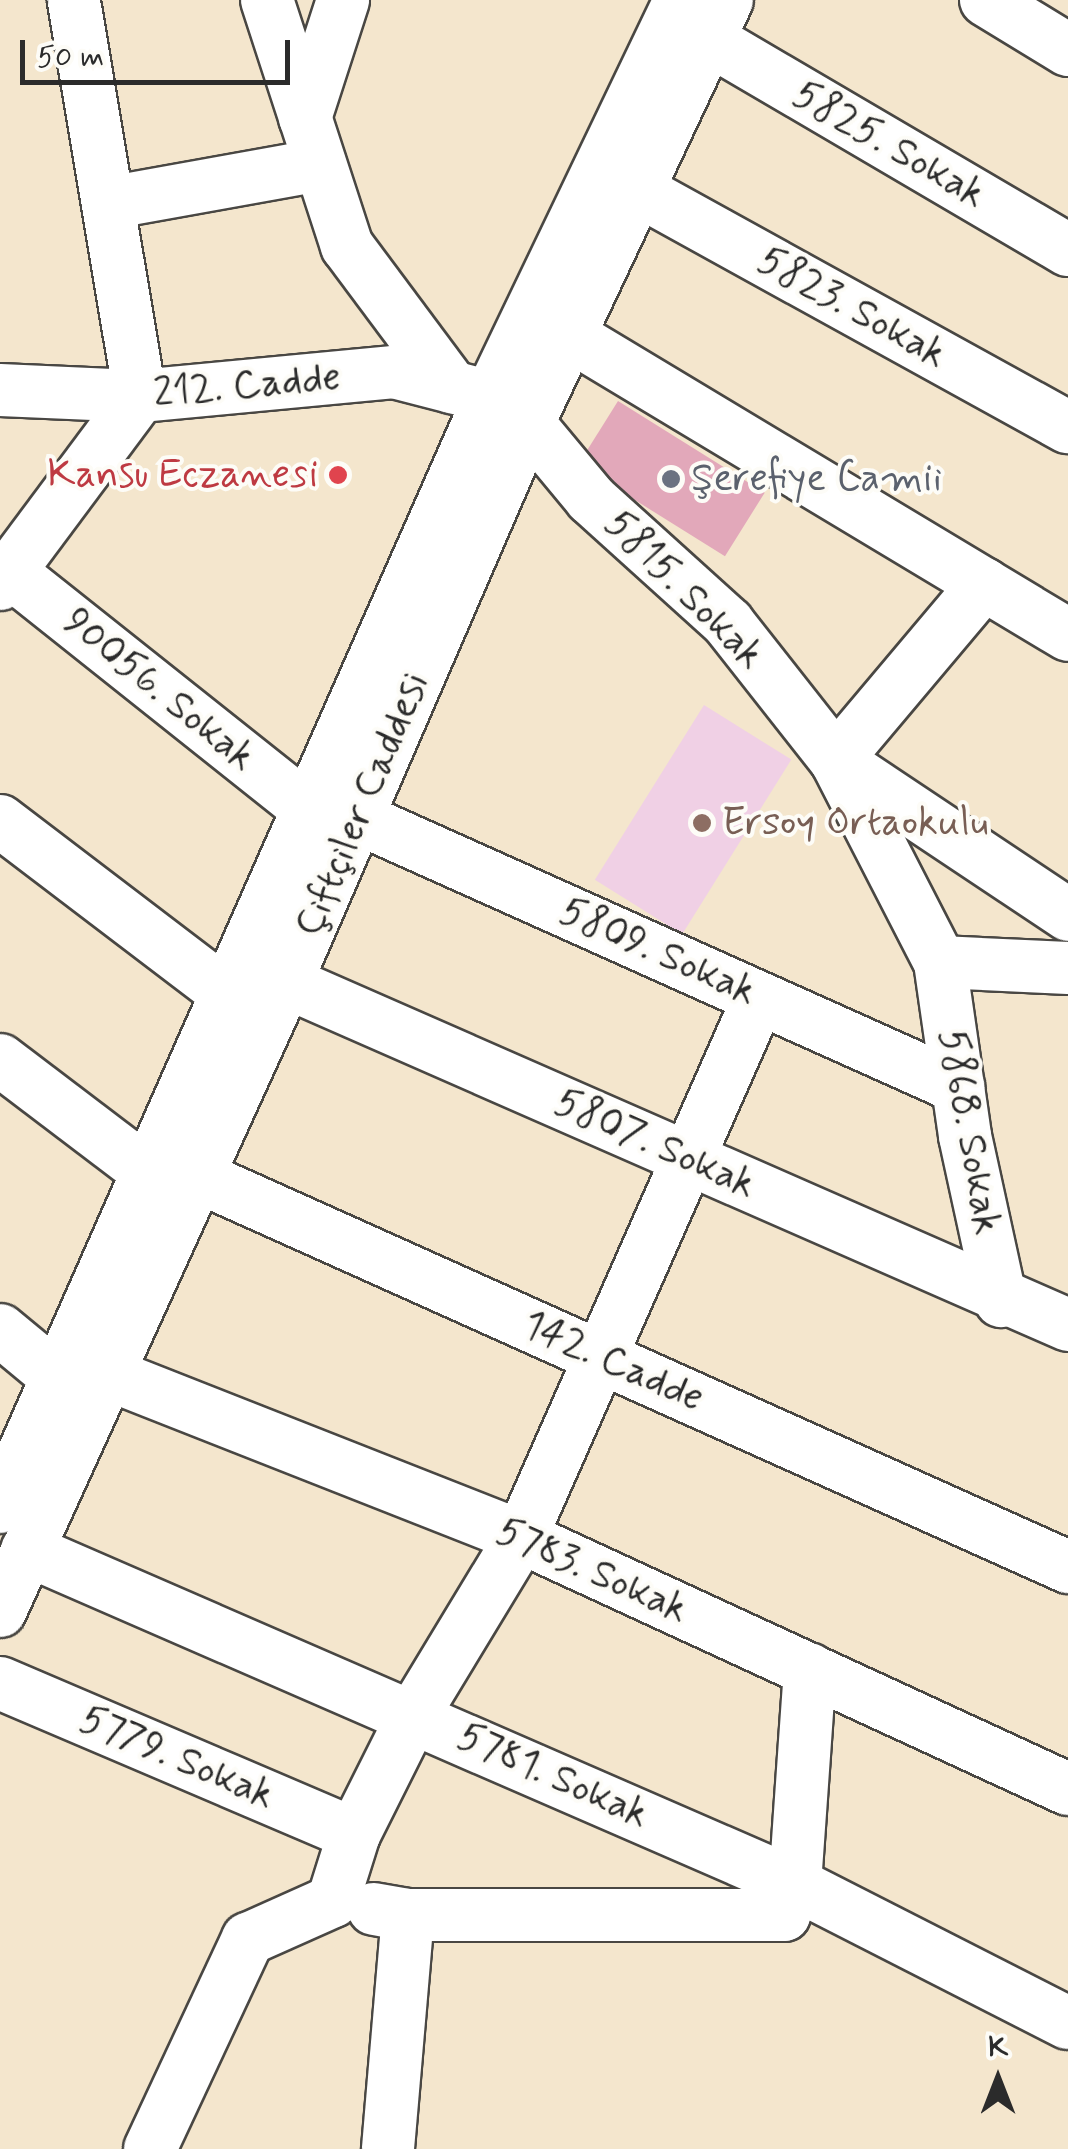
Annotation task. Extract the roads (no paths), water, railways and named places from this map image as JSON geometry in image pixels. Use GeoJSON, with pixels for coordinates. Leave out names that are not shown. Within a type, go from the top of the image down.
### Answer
{"type":"FeatureCollection","features":[{"type":"Feature","properties":{"kind":"street","name":"5815. Sokak"},"geometry":{"type":"LineString","coordinates":[[266,0],[347,246],[490,402],[728,622],[836,760],[940,962]]}},
{"type":"Feature","properties":{"kind":"street"},"geometry":{"type":"LineString","coordinates":[[108,202],[312,142],[343,0]]}},
{"type":"Feature","properties":{"kind":"street"},"geometry":{"type":"LineString","coordinates":[[986,0],[1068,50]]}},
{"type":"Feature","properties":{"kind":"street"},"geometry":{"type":"LineString","coordinates":[[5,577],[140,396],[78,1]]}},
{"type":"Feature","properties":{"kind":"street","name":"Çiftçiler Caddesi"},"geometry":{"type":"LineString","coordinates":[[490,402],[569,335],[636,190],[706,13]]}},
{"type":"Feature","properties":{"kind":"street","name":"Çiftçiler Caddesi"},"geometry":{"type":"LineString","coordinates":[[0,1611],[27,1550],[83,1376],[252,980],[333,814],[490,402],[706,13]]}},
{"type":"Feature","properties":{"kind":"street","name":"5825. Sokak"},"geometry":{"type":"LineString","coordinates":[[706,13],[1068,250]]}},
{"type":"Feature","properties":{"kind":"street","name":"5823. Sokak"},"geometry":{"type":"LineString","coordinates":[[636,190],[1068,426]]}},
{"type":"Feature","properties":{"kind":"street"},"geometry":{"type":"LineString","coordinates":[[569,335],[1068,635]]}},
{"type":"Feature","properties":{"kind":"street","name":"212. Cadde"},"geometry":{"type":"LineString","coordinates":[[0,390],[140,396],[394,372],[490,402]]}},
{"type":"Feature","properties":{"kind":"street","name":"90056. Sokak"},"geometry":{"type":"LineString","coordinates":[[5,577],[333,814]]}},
{"type":"Feature","properties":{"kind":"street"},"geometry":{"type":"LineString","coordinates":[[836,760],[984,584]]}},
{"type":"Feature","properties":{"kind":"street","name":"5815. Sokak"},"geometry":{"type":"LineString","coordinates":[[836,760],[1068,915]]}},
{"type":"Feature","properties":{"kind":"street","name":"5809. Sokak"},"geometry":{"type":"LineString","coordinates":[[333,814],[958,1087]]}},
{"type":"Feature","properties":{"kind":"street","name":"5807. Sokak"},"geometry":{"type":"LineString","coordinates":[[0,821],[252,980],[690,1160],[1002,1301],[1068,1325]]}},
{"type":"Feature","properties":{"kind":"street"},"geometry":{"type":"LineString","coordinates":[[940,962],[1068,968]]}},
{"type":"Feature","properties":{"kind":"street","name":"5868. Sokak"},"geometry":{"type":"LineString","coordinates":[[940,962],[958,1087],[1002,1301]]}},
{"type":"Feature","properties":{"kind":"street"},"geometry":{"type":"LineString","coordinates":[[334,1902],[354,1834],[414,1714],[522,1537],[759,998]]}},
{"type":"Feature","properties":{"kind":"street","name":"142. Cadde"},"geometry":{"type":"LineString","coordinates":[[0,1060],[168,1170],[601,1357],[1068,1568]]}},
{"type":"Feature","properties":{"kind":"street","name":"5783. Sokak"},"geometry":{"type":"LineString","coordinates":[[0,1330],[83,1376],[522,1537],[1068,1789]]}},
{"type":"Feature","properties":{"kind":"street","name":"Çiftçiler Caddesi"},"geometry":{"type":"LineString","coordinates":[[0,1507],[83,1376]]}},
{"type":"Feature","properties":{"kind":"street","name":"5781. Sokak"},"geometry":{"type":"LineString","coordinates":[[27,1550],[414,1714],[795,1884],[1068,2023]]}},
{"type":"Feature","properties":{"kind":"street"},"geometry":{"type":"LineString","coordinates":[[150,2149],[248,1939],[334,1902],[408,1915],[784,1915],[795,1884],[810,1670]]}},
{"type":"Feature","properties":{"kind":"street","name":"5779. Sokak"},"geometry":{"type":"LineString","coordinates":[[0,1683],[354,1834]]}},
{"type":"Feature","properties":{"kind":"street"},"geometry":{"type":"LineString","coordinates":[[388,2149],[408,1915]]}},
{"type":"Feature","properties":{"kind":"place","name":"Kansu Eczanesi"},"geometry":{"type":"Point","coordinates":[338,475]}},
{"type":"Feature","properties":{"kind":"place","name":"Şerefiye Camii"},"geometry":{"type":"Point","coordinates":[671,479]}},
{"type":"Feature","properties":{"kind":"place","name":"Ersoy Ortaokulu"},"geometry":{"type":"Point","coordinates":[702,823]}}]}
